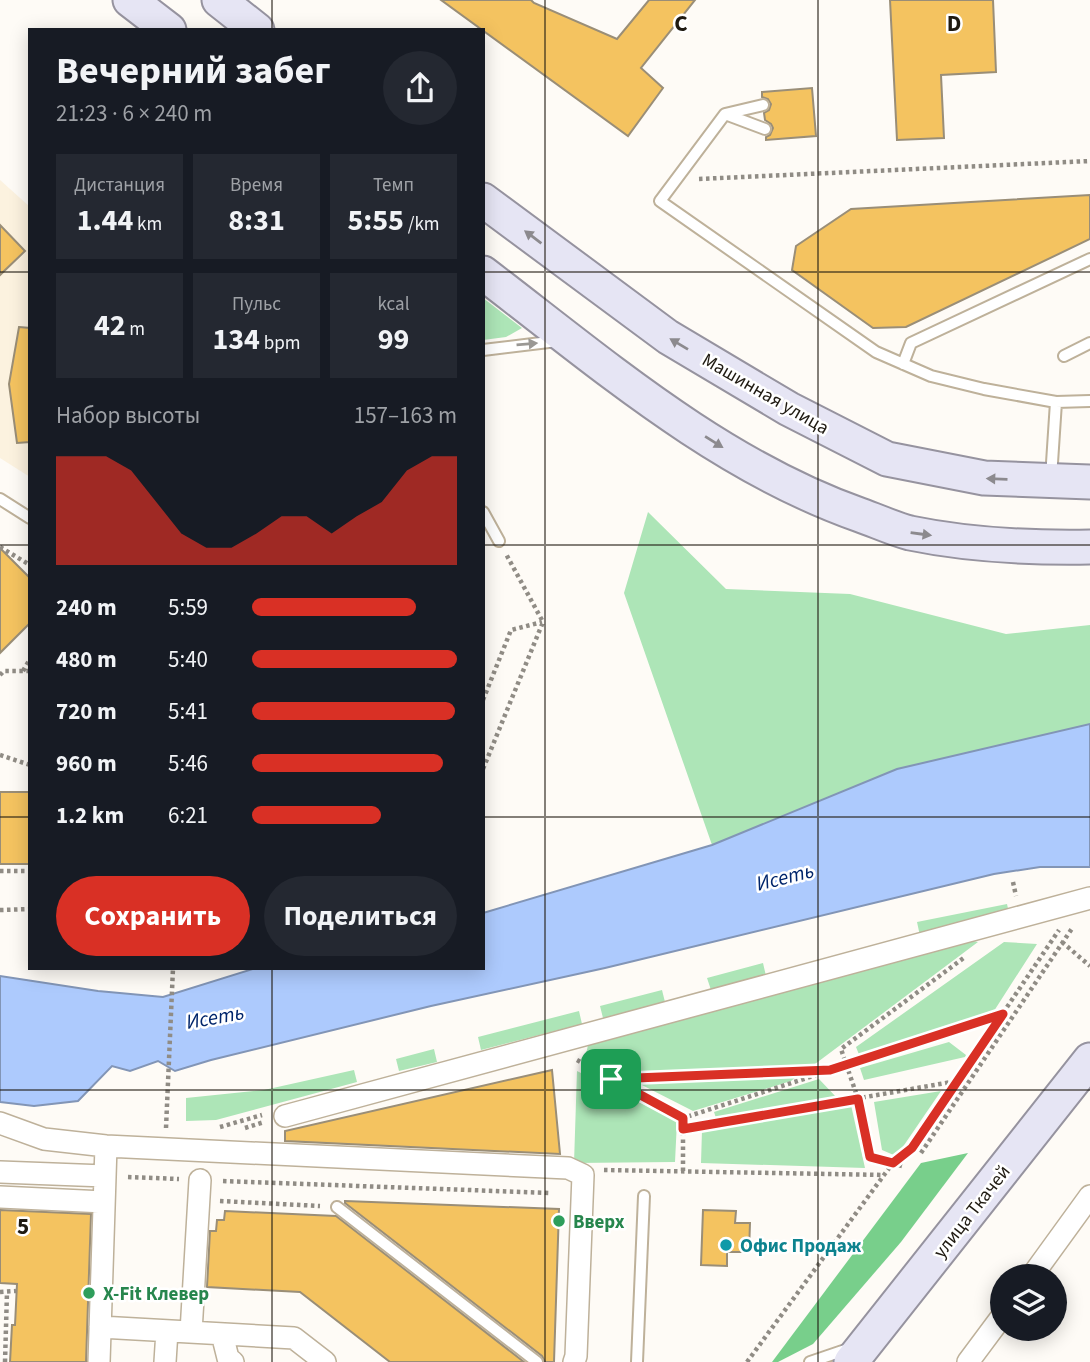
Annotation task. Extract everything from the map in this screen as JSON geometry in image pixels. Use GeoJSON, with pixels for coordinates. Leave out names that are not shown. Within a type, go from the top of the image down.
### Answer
{"type":"FeatureCollection","features":[{"type":"Feature","properties":{"kind":"main road"},"geometry":{"type":"LineString","coordinates":[[131,0],[166,28]]}},
{"type":"Feature","properties":{"kind":"main road"},"geometry":{"type":"LineString","coordinates":[[219,0],[254,28]]}},
{"type":"Feature","properties":{"kind":"main road","name":"Машинная улица"},"geometry":{"type":"LineString","coordinates":[[485,201],[668,337],[789,410],[887,459],[984,478],[1090,482]]}},
{"type":"Feature","properties":{"kind":"main road"},"geometry":{"type":"LineString","coordinates":[[485,275],[656,406],[771,477],[836,507],[909,533],[991,543],[1090,547]]}},
{"type":"Feature","properties":{"kind":"main road","name":"улица Ткачей"},"geometry":{"type":"LineString","coordinates":[[859,1352],[1090,1060]]}},
{"type":"Feature","properties":{"kind":"street"},"geometry":{"type":"LineString","coordinates":[[285,1116],[1090,898]]}},
{"type":"Feature","properties":{"kind":"street"},"geometry":{"type":"LineString","coordinates":[[0,1123],[44,1139],[106,1146],[568,1168],[583,1175],[574,1362]]}},
{"type":"Feature","properties":{"kind":"street"},"geometry":{"type":"LineString","coordinates":[[99,1362],[106,1146]]}},
{"type":"Feature","properties":{"kind":"street"},"geometry":{"type":"LineString","coordinates":[[0,1172],[105,1176]]}},
{"type":"Feature","properties":{"kind":"street"},"geometry":{"type":"LineString","coordinates":[[191,1332],[199,1190]]}},
{"type":"Feature","properties":{"kind":"street"},"geometry":{"type":"LineString","coordinates":[[1041,1264],[1090,1196]]}},
{"type":"Feature","properties":{"kind":"street"},"geometry":{"type":"LineString","coordinates":[[0,1197],[104,1202]]}},
{"type":"Feature","properties":{"kind":"street"},"geometry":{"type":"LineString","coordinates":[[100,1328],[294,1338],[325,1362]]}},
{"type":"Feature","properties":{"kind":"street"},"geometry":{"type":"LineString","coordinates":[[165,1362],[167,1331]]}},
{"type":"Feature","properties":{"kind":"street"},"geometry":{"type":"LineString","coordinates":[[968,1362],[990,1332]]}},
{"type":"Feature","properties":{"kind":"street"},"geometry":{"type":"LineString","coordinates":[[222,1334],[228,1358],[233,1362]]}},
{"type":"Feature","properties":{"kind":"lane"},"geometry":{"type":"LineString","coordinates":[[763,105],[725,114],[660,201],[876,352],[931,376],[984,389],[1056,402],[1090,401]]}},
{"type":"Feature","properties":{"kind":"lane"},"geometry":{"type":"LineString","coordinates":[[725,114],[765,129]]}},
{"type":"Feature","properties":{"kind":"lane"},"geometry":{"type":"LineString","coordinates":[[903,364],[911,342],[1090,259]]}},
{"type":"Feature","properties":{"kind":"lane"},"geometry":{"type":"LineString","coordinates":[[485,350],[570,340]]}},
{"type":"Feature","properties":{"kind":"lane"},"geometry":{"type":"LineString","coordinates":[[1064,356],[1090,343]]}},
{"type":"Feature","properties":{"kind":"lane"},"geometry":{"type":"LineString","coordinates":[[1051,481],[1056,402]]}},
{"type":"Feature","properties":{"kind":"lane"},"geometry":{"type":"LineString","coordinates":[[0,499],[28,517]]}},
{"type":"Feature","properties":{"kind":"lane"},"geometry":{"type":"LineString","coordinates":[[485,516],[499,541]]}},
{"type":"Feature","properties":{"kind":"lane"},"geometry":{"type":"LineString","coordinates":[[637,1362],[644,1196]]}},
{"type":"Feature","properties":{"kind":"lane"},"geometry":{"type":"LineString","coordinates":[[337,1207],[537,1362]]}},
{"type":"Feature","properties":{"kind":"lane"},"geometry":{"type":"LineString","coordinates":[[810,1362],[859,1352]]}},
{"type":"Feature","properties":{"kind":"path"},"geometry":{"type":"LineString","coordinates":[[676,180],[1090,161]]}},
{"type":"Feature","properties":{"kind":"path"},"geometry":{"type":"LineString","coordinates":[[485,764],[542,622],[499,541]]}},
{"type":"Feature","properties":{"kind":"path"},"geometry":{"type":"LineString","coordinates":[[0,547],[28,564]]}},
{"type":"Feature","properties":{"kind":"path"},"geometry":{"type":"LineString","coordinates":[[485,695],[511,630],[542,622]]}},
{"type":"Feature","properties":{"kind":"path"},"geometry":{"type":"LineString","coordinates":[[23,671],[28,662]]}},
{"type":"Feature","properties":{"kind":"path"},"geometry":{"type":"LineString","coordinates":[[0,675],[4,671],[28,671]]}},
{"type":"Feature","properties":{"kind":"path"},"geometry":{"type":"LineString","coordinates":[[0,755],[28,764]]}},
{"type":"Feature","properties":{"kind":"path"},"geometry":{"type":"LineString","coordinates":[[0,872],[28,871]]}},
{"type":"Feature","properties":{"kind":"path"},"geometry":{"type":"LineString","coordinates":[[1013,882],[1015,893]]}},
{"type":"Feature","properties":{"kind":"path"},"geometry":{"type":"LineString","coordinates":[[0,910],[28,909]]}},
{"type":"Feature","properties":{"kind":"path"},"geometry":{"type":"LineString","coordinates":[[920,1153],[1075,924]]}},
{"type":"Feature","properties":{"kind":"path"},"geometry":{"type":"LineString","coordinates":[[747,1362],[893,1163],[912,1148],[1060,929]]}},
{"type":"Feature","properties":{"kind":"path"},"geometry":{"type":"LineString","coordinates":[[1062,943],[1090,966]]}},
{"type":"Feature","properties":{"kind":"path"},"geometry":{"type":"LineString","coordinates":[[902,1166],[870,1157],[858,1099],[841,1049],[975,950]]}},
{"type":"Feature","properties":{"kind":"path"},"geometry":{"type":"LineString","coordinates":[[168,1107],[173,970]]}},
{"type":"Feature","properties":{"kind":"path"},"geometry":{"type":"LineString","coordinates":[[560,1041],[579,1062],[683,1118],[1003,1014]]}},
{"type":"Feature","properties":{"kind":"path"},"geometry":{"type":"LineString","coordinates":[[611,1079],[830,1070]]}},
{"type":"Feature","properties":{"kind":"path"},"geometry":{"type":"LineString","coordinates":[[683,1129],[957,1082]]}},
{"type":"Feature","properties":{"kind":"path"},"geometry":{"type":"LineString","coordinates":[[208,1127],[222,1126],[279,1110],[285,1116]]}},
{"type":"Feature","properties":{"kind":"path"},"geometry":{"type":"LineString","coordinates":[[683,1118],[683,1171]]}},
{"type":"Feature","properties":{"kind":"path"},"geometry":{"type":"LineString","coordinates":[[105,1176],[337,1207]]}},
{"type":"Feature","properties":{"kind":"path"},"geometry":{"type":"LineString","coordinates":[[199,1190],[582,1195]]}},
{"type":"Feature","properties":{"kind":"path"},"geometry":{"type":"LineString","coordinates":[[0,1292],[16,1291]]}},
{"type":"Feature","properties":{"kind":"path"},"geometry":{"type":"LineString","coordinates":[[5,1362],[8,1292]]}},
{"type":"Feature","properties":{"kind":"shaded area"},"geometry":{"type":"Polygon","coordinates":[[[0,180],[28,205],[28,476],[0,458],[0,180]]]}},
{"type":"Feature","properties":{"kind":"green space"},"geometry":{"type":"Polygon","coordinates":[[[485,300],[522,328],[506,337],[485,340],[485,300]]]}},
{"type":"Feature","properties":{"kind":"green space"},"geometry":{"type":"Polygon","coordinates":[[[648,512],[726,589],[850,594],[1006,634],[1090,625],[1090,724],[897,769],[712,845],[624,593],[648,512]]]}},
{"type":"Feature","properties":{"kind":"green space"},"geometry":{"type":"Polygon","coordinates":[[[1007,904],[1009,913],[920,936],[917,922],[1007,904]]]}},
{"type":"Feature","properties":{"kind":"green space"},"geometry":{"type":"Polygon","coordinates":[[[973,941],[978,942],[811,1067],[618,1075],[585,1059],[588,1045],[973,941]]]}},
{"type":"Feature","properties":{"kind":"green space"},"geometry":{"type":"Polygon","coordinates":[[[1004,942],[1037,944],[994,1011],[860,1057],[856,1047],[1004,942]]]}},
{"type":"Feature","properties":{"kind":"green space"},"geometry":{"type":"Polygon","coordinates":[[[763,963],[766,976],[711,990],[707,978],[763,963]]]}},
{"type":"Feature","properties":{"kind":"green space"},"geometry":{"type":"Polygon","coordinates":[[[662,990],[665,1002],[603,1018],[600,1006],[662,990]]]}},
{"type":"Feature","properties":{"kind":"green space"},"geometry":{"type":"Polygon","coordinates":[[[579,1011],[582,1024],[481,1050],[478,1037],[579,1011]]]}},
{"type":"Feature","properties":{"kind":"green space"},"geometry":{"type":"Polygon","coordinates":[[[949,1042],[966,1055],[965,1057],[864,1080],[860,1068],[949,1042]]]}},
{"type":"Feature","properties":{"kind":"green space"},"geometry":{"type":"Polygon","coordinates":[[[434,1049],[437,1062],[399,1071],[396,1059],[434,1049]]]}},
{"type":"Feature","properties":{"kind":"green space"},"geometry":{"type":"Polygon","coordinates":[[[354,1070],[357,1082],[216,1120],[186,1121],[186,1098],[264,1090],[354,1070]]]}},
{"type":"Feature","properties":{"kind":"green space"},"geometry":{"type":"Polygon","coordinates":[[[577,1071],[677,1121],[675,1162],[574,1163],[577,1071]]]}},
{"type":"Feature","properties":{"kind":"green space"},"geometry":{"type":"Polygon","coordinates":[[[801,1073],[791,1081],[693,1111],[634,1081],[801,1073]]]}},
{"type":"Feature","properties":{"kind":"green space"},"geometry":{"type":"Polygon","coordinates":[[[819,1079],[837,1098],[716,1118],[714,1112],[819,1079]]]}},
{"type":"Feature","properties":{"kind":"green space"},"geometry":{"type":"Polygon","coordinates":[[[941,1091],[896,1156],[882,1150],[874,1102],[941,1091]]]}},
{"type":"Feature","properties":{"kind":"green space"},"geometry":{"type":"Polygon","coordinates":[[[851,1105],[865,1168],[701,1163],[702,1130],[851,1105]]]}},
{"type":"Feature","properties":{"kind":"green space"},"geometry":{"type":"Polygon","coordinates":[[[968,1153],[901,1242],[813,1344],[778,1362],[772,1362],[921,1163],[968,1153]]]}},
{"type":"Feature","properties":{"kind":"water","name":"Исеть"},"geometry":{"type":"Polygon","coordinates":[[[1090,724],[1090,867],[1040,867],[994,874],[605,968],[431,1006],[175,1071],[158,1061],[130,1071],[112,1066],[78,1101],[34,1106],[0,1102],[0,976],[98,991],[163,997],[250,970],[485,970],[485,912],[712,845],[897,769],[1090,724]]]}},
{"type":"Feature","properties":{"kind":"building"},"geometry":{"type":"Polygon","coordinates":[[[441,0],[531,0],[617,39],[649,0],[695,0],[641,68],[663,88],[628,136],[485,32],[485,28],[480,28],[441,0]]]}},
{"type":"Feature","properties":{"kind":"building"},"geometry":{"type":"Polygon","coordinates":[[[890,0],[993,0],[996,72],[941,75],[944,138],[897,140],[890,0]]]}},
{"type":"Feature","properties":{"kind":"building"},"geometry":{"type":"Polygon","coordinates":[[[812,88],[816,136],[766,140],[773,128],[765,120],[764,113],[769,110],[771,104],[768,99],[762,97],[762,92],[812,88]]]}},
{"type":"Feature","properties":{"kind":"building"},"geometry":{"type":"Polygon","coordinates":[[[1090,195],[1090,239],[906,327],[873,328],[792,270],[796,246],[851,209],[1090,195]]]}},
{"type":"Feature","properties":{"kind":"building"},"geometry":{"type":"Polygon","coordinates":[[[0,225],[25,251],[0,275],[0,225]]]}},
{"type":"Feature","properties":{"kind":"building"},"geometry":{"type":"Polygon","coordinates":[[[19,327],[28,328],[28,442],[17,443],[9,384],[19,327]]]}},
{"type":"Feature","properties":{"kind":"building"},"geometry":{"type":"Polygon","coordinates":[[[0,548],[28,576],[28,625],[0,653],[0,548]]]}},
{"type":"Feature","properties":{"kind":"building"},"geometry":{"type":"Polygon","coordinates":[[[0,792],[28,792],[28,864],[0,864],[0,792]]]}},
{"type":"Feature","properties":{"kind":"building"},"geometry":{"type":"Polygon","coordinates":[[[552,1070],[560,1154],[285,1141],[285,1131],[552,1070]]]}},
{"type":"Feature","properties":{"kind":"building"},"geometry":{"type":"Polygon","coordinates":[[[345,1201],[559,1209],[554,1362],[545,1362],[542,1356],[345,1201]]]}},
{"type":"Feature","properties":{"kind":"building"},"geometry":{"type":"Polygon","coordinates":[[[0,1210],[91,1214],[86,1362],[10,1362],[17,1284],[0,1283],[0,1210]]]}},
{"type":"Feature","properties":{"kind":"building","name":"Офис Продаж"},"geometry":{"type":"Polygon","coordinates":[[[703,1210],[736,1211],[735,1223],[750,1223],[749,1252],[727,1252],[727,1266],[701,1265],[703,1210]]]}},
{"type":"Feature","properties":{"kind":"building"},"geometry":{"type":"Polygon","coordinates":[[[225,1211],[336,1216],[524,1362],[390,1362],[300,1292],[207,1287],[210,1231],[216,1231],[217,1220],[224,1220],[225,1211]]]}},
{"type":"Feature","properties":{"kind":"place","name":"Вверх"},"geometry":{"type":"Point","coordinates":[559,1221]}},
{"type":"Feature","properties":{"kind":"place","name":"Офис Продаж"},"geometry":{"type":"Point","coordinates":[726,1245]}},
{"type":"Feature","properties":{"kind":"place","name":"X-Fit Клевер"},"geometry":{"type":"Point","coordinates":[89,1293]}},
{"type":"Feature","properties":{"kind":"route"},"geometry":{"type":"LineString","coordinates":[[1003,1014],[912,1148],[893,1163],[870,1157],[858,1099],[683,1129],[683,1118],[611,1079],[830,1070],[1003,1014]]}}]}
